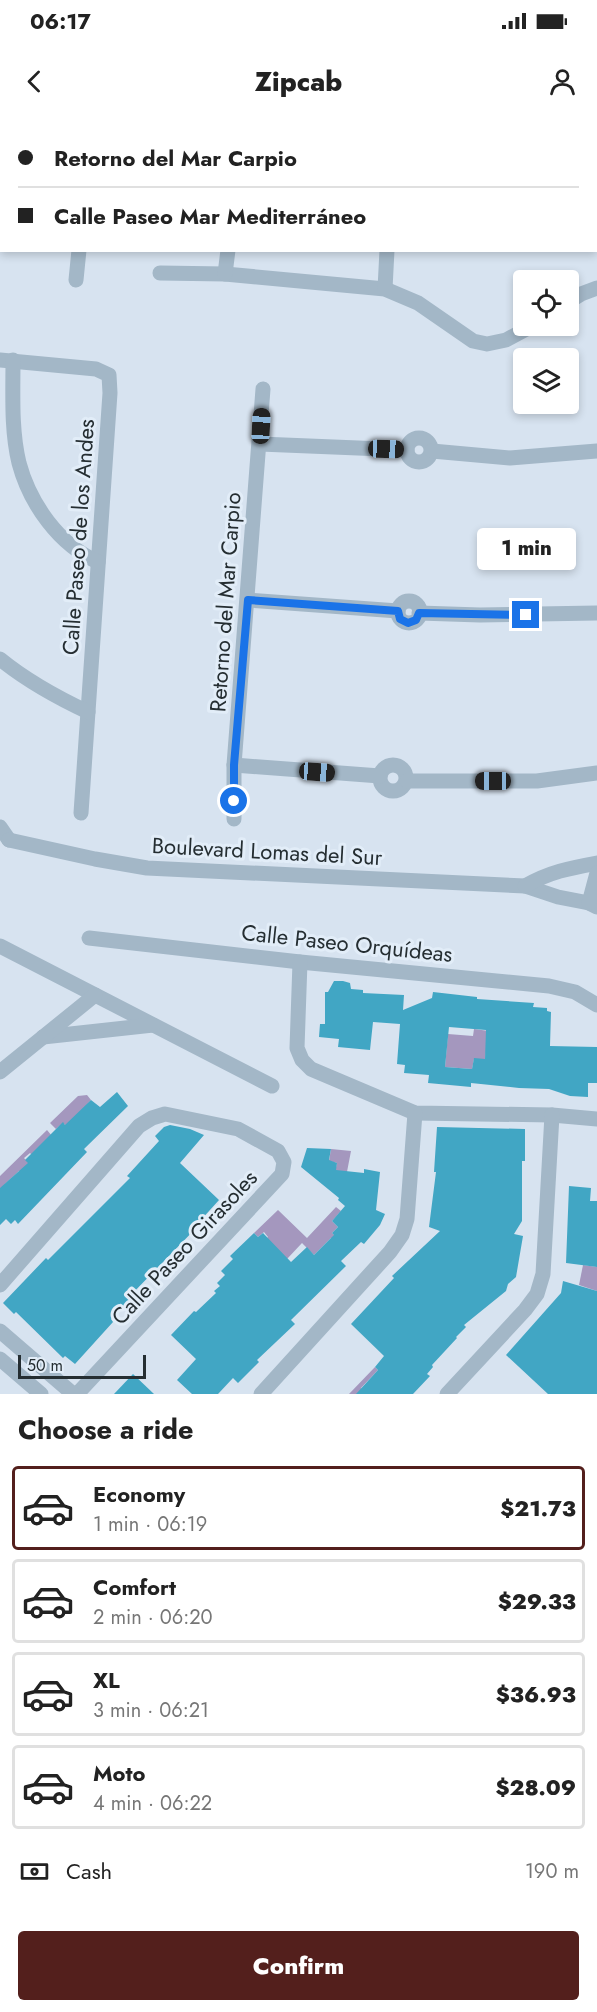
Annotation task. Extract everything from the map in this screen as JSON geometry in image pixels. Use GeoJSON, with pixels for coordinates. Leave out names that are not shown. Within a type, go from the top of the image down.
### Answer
{"type":"FeatureCollection","features":[{"type":"Feature","properties":{"kind":"street"},"geometry":{"type":"LineString","coordinates":[[76,280],[79,252]]}},
{"type":"Feature","properties":{"kind":"street"},"geometry":{"type":"LineString","coordinates":[[225,274],[228,252]]}},
{"type":"Feature","properties":{"kind":"street"},"geometry":{"type":"LineString","coordinates":[[385,289],[387,252]]}},
{"type":"Feature","properties":{"kind":"street"},"geometry":{"type":"LineString","coordinates":[[160,273],[225,274],[385,289],[418,303],[473,340],[487,344],[513,336]]}},
{"type":"Feature","properties":{"kind":"street"},"geometry":{"type":"LineString","coordinates":[[579,295],[597,288]]}},
{"type":"Feature","properties":{"kind":"street"},"geometry":{"type":"LineString","coordinates":[[6,360],[19,463],[27,485],[50,526],[68,544],[98,562]]}},
{"type":"Feature","properties":{"kind":"street","name":"Calle Paseo de los Andes"},"geometry":{"type":"LineString","coordinates":[[6,360],[96,369],[109,375],[110,393],[81,813]]}},
{"type":"Feature","properties":{"kind":"street","name":"Retorno del Mar Carpio"},"geometry":{"type":"LineString","coordinates":[[234,819],[234,765],[263,389]]}},
{"type":"Feature","properties":{"kind":"street"},"geometry":{"type":"LineString","coordinates":[[260,444],[407,450],[410,459],[419,463],[428,459],[432,450],[510,458],[597,451]]}},
{"type":"Feature","properties":{"kind":"street"},"geometry":{"type":"LineString","coordinates":[[248,600],[398,611],[400,619],[408,623],[416,620],[419,613],[480,615],[597,613]]}},
{"type":"Feature","properties":{"kind":"street"},"geometry":{"type":"LineString","coordinates":[[0,659],[50,695],[88,712]]}},
{"type":"Feature","properties":{"kind":"street"},"geometry":{"type":"LineString","coordinates":[[234,765],[380,776],[381,784],[387,790],[395,792],[403,788],[407,781],[537,781],[597,773]]}},
{"type":"Feature","properties":{"kind":"street","name":"Boulevard Lomas del Sur"},"geometry":{"type":"LineString","coordinates":[[3,837],[94,859],[147,868],[525,886],[593,905]]}},
{"type":"Feature","properties":{"kind":"street","name":"Boulevard Lomas del Sur"},"geometry":{"type":"LineString","coordinates":[[525,886],[543,876],[561,870],[597,863]]}},
{"type":"Feature","properties":{"kind":"street"},"geometry":{"type":"LineString","coordinates":[[593,905],[597,873]]}},
{"type":"Feature","properties":{"kind":"street","name":"Calle Paseo Orquídeas"},"geometry":{"type":"LineString","coordinates":[[89,938],[300,962],[549,986],[575,992],[597,1005]]}},
{"type":"Feature","properties":{"kind":"street"},"geometry":{"type":"LineString","coordinates":[[0,946],[272,1086]]}},
{"type":"Feature","properties":{"kind":"street"},"geometry":{"type":"LineString","coordinates":[[300,962],[297,1048],[302,1060],[311,1069],[415,1113],[552,1115],[597,1119]]}},
{"type":"Feature","properties":{"kind":"street"},"geometry":{"type":"LineString","coordinates":[[0,1072],[95,995]]}},
{"type":"Feature","properties":{"kind":"street"},"geometry":{"type":"LineString","coordinates":[[42,1038],[153,1025]]}},
{"type":"Feature","properties":{"kind":"street"},"geometry":{"type":"LineString","coordinates":[[261,1394],[390,1252],[402,1235],[407,1219],[415,1113]]}},
{"type":"Feature","properties":{"kind":"street","name":"Calle Paseo Girasoles"},"geometry":{"type":"LineString","coordinates":[[0,1285],[140,1126],[152,1118],[165,1114],[238,1129],[278,1151],[284,1162],[282,1173],[75,1394]]}},
{"type":"Feature","properties":{"kind":"street"},"geometry":{"type":"LineString","coordinates":[[447,1394],[537,1294],[543,1274],[552,1115]]}},
{"type":"Feature","properties":{"kind":"street"},"geometry":{"type":"LineString","coordinates":[[0,1331],[75,1394]]}},
{"type":"Feature","properties":{"kind":"street"},"geometry":{"type":"LineString","coordinates":[[0,1359],[41,1394]]}},
{"type":"Feature","properties":{"kind":"shaded area"},"geometry":{"type":"Polygon","coordinates":[[[474,1029],[489,1031],[485,1059],[474,1059],[472,1069],[445,1067],[448,1034],[473,1036],[474,1029]]]}},
{"type":"Feature","properties":{"kind":"shaded area"},"geometry":{"type":"Polygon","coordinates":[[[87,1095],[91,1100],[67,1127],[63,1123],[56,1129],[50,1123],[78,1096],[87,1095]]]}},
{"type":"Feature","properties":{"kind":"shaded area"},"geometry":{"type":"Polygon","coordinates":[[[47,1130],[52,1136],[34,1157],[30,1153],[24,1158],[37,1172],[19,1171],[5,1184],[0,1206],[0,1176],[47,1130]]]}},
{"type":"Feature","properties":{"kind":"shaded area"},"geometry":{"type":"Polygon","coordinates":[[[331,1149],[351,1151],[346,1177],[335,1172],[337,1163],[329,1161],[331,1149]]]}},
{"type":"Feature","properties":{"kind":"shaded area"},"geometry":{"type":"Polygon","coordinates":[[[336,1207],[341,1211],[332,1221],[338,1227],[332,1233],[344,1244],[341,1247],[331,1238],[314,1255],[302,1243],[287,1259],[262,1243],[268,1237],[264,1232],[258,1237],[254,1233],[278,1210],[307,1238],[336,1207]]]}},
{"type":"Feature","properties":{"kind":"shaded area"},"geometry":{"type":"Polygon","coordinates":[[[583,1265],[597,1267],[597,1291],[579,1285],[583,1265]]]}},
{"type":"Feature","properties":{"kind":"shaded area"},"geometry":{"type":"Polygon","coordinates":[[[375,1367],[378,1370],[361,1388],[367,1394],[349,1394],[375,1367]]]}},
{"type":"Feature","properties":{"kind":"building"},"geometry":{"type":"Polygon","coordinates":[[[334,981],[343,981],[350,983],[351,989],[363,990],[363,993],[404,995],[403,1010],[432,998],[433,992],[477,997],[477,999],[534,1003],[533,1007],[547,1008],[547,1011],[551,1012],[550,1046],[597,1047],[597,1083],[588,1083],[588,1097],[570,1096],[549,1089],[471,1083],[471,1087],[428,1083],[429,1075],[404,1073],[405,1065],[397,1064],[400,1024],[373,1022],[370,1050],[338,1047],[339,1039],[319,1037],[320,1024],[325,1024],[325,992],[328,992],[334,981]],[[449,1027],[445,1067],[472,1069],[474,1058],[485,1059],[486,1030],[449,1027]]]}},
{"type":"Feature","properties":{"kind":"building"},"geometry":{"type":"Polygon","coordinates":[[[117,1092],[128,1106],[84,1149],[87,1152],[18,1224],[15,1220],[11,1224],[6,1219],[0,1225],[0,1188],[28,1163],[25,1160],[63,1122],[65,1125],[91,1100],[100,1107],[117,1092]]]}},
{"type":"Feature","properties":{"kind":"building"},"geometry":{"type":"Polygon","coordinates":[[[170,1125],[190,1129],[204,1135],[180,1163],[219,1200],[200,1221],[202,1222],[128,1298],[130,1300],[111,1319],[113,1322],[75,1364],[65,1356],[63,1358],[16,1312],[14,1314],[3,1303],[46,1258],[48,1260],[130,1178],[127,1176],[159,1141],[155,1136],[164,1127],[170,1125]]]}},
{"type":"Feature","properties":{"kind":"building"},"geometry":{"type":"Polygon","coordinates":[[[437,1127],[525,1129],[525,1161],[522,1161],[522,1221],[514,1234],[523,1236],[516,1277],[508,1284],[506,1291],[464,1325],[466,1327],[432,1365],[433,1367],[427,1374],[430,1376],[413,1394],[356,1394],[378,1370],[375,1367],[384,1356],[351,1324],[394,1278],[392,1276],[440,1231],[429,1227],[436,1172],[434,1172],[437,1127]]]}},
{"type":"Feature","properties":{"kind":"building"},"geometry":{"type":"Polygon","coordinates":[[[307,1148],[331,1149],[329,1160],[337,1163],[336,1170],[364,1173],[364,1169],[380,1172],[376,1210],[385,1214],[380,1225],[364,1244],[361,1242],[341,1261],[346,1266],[291,1320],[295,1324],[257,1360],[259,1362],[238,1383],[233,1378],[218,1394],[192,1394],[177,1380],[196,1359],[171,1335],[194,1311],[196,1312],[216,1293],[214,1291],[220,1286],[217,1283],[225,1275],[221,1271],[233,1259],[230,1256],[254,1233],[258,1237],[263,1233],[291,1262],[307,1247],[314,1255],[334,1235],[332,1233],[338,1227],[332,1221],[345,1206],[338,1200],[339,1198],[301,1167],[307,1148]]]}},
{"type":"Feature","properties":{"kind":"building"},"geometry":{"type":"Polygon","coordinates":[[[569,1186],[591,1188],[590,1201],[597,1201],[597,1267],[566,1263],[569,1186]]]}},
{"type":"Feature","properties":{"kind":"building"},"geometry":{"type":"Polygon","coordinates":[[[563,1281],[597,1291],[597,1394],[548,1394],[506,1355],[561,1293],[563,1281]]]}},
{"type":"Feature","properties":{"kind":"building"},"geometry":{"type":"Polygon","coordinates":[[[133,1374],[154,1394],[114,1394],[133,1374]]]}},
{"type":"Feature","properties":{"kind":"route"},"geometry":{"type":"LineString","coordinates":[[234,801],[234,765],[248,600],[398,611],[400,619],[408,623],[416,620],[419,613],[526,615]]}}]}
